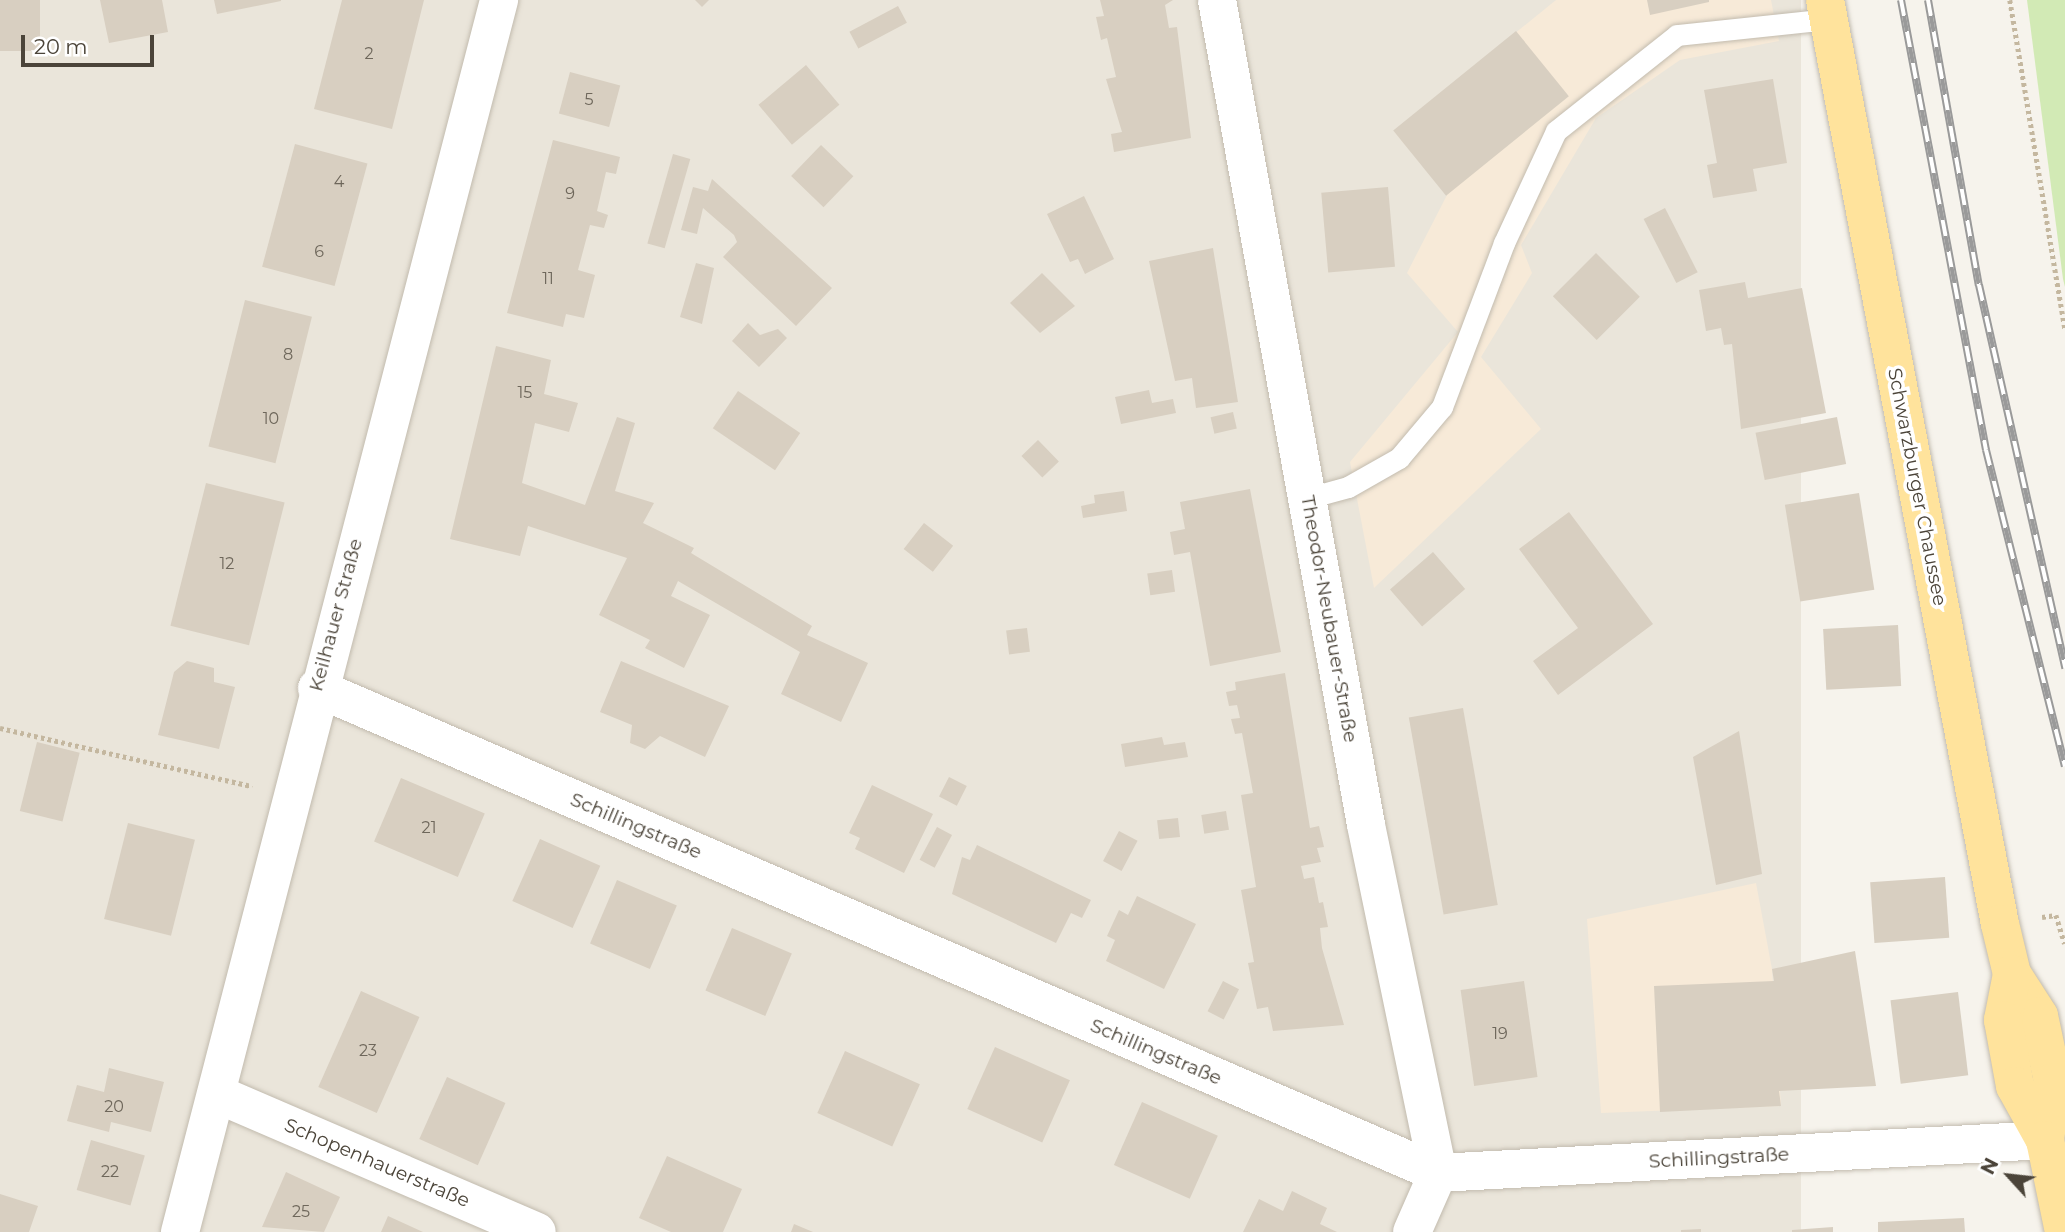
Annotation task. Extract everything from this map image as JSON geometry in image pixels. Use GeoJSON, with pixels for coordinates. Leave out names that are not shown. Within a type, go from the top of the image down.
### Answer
{"type":"FeatureCollection","features":[{"type":"Feature","properties":{"kind":"main road","name":"Schwarzburger Chaussee"},"geometry":{"type":"LineString","coordinates":[[1827,10],[2011,974],[2003,1020],[2015,1086],[2045,1140],[2064,1232]]}},
{"type":"Feature","properties":{"kind":"street","name":"Keilhauer Straße"},"geometry":{"type":"LineString","coordinates":[[180,1232],[217,1094],[317,688],[499,0]]}},
{"type":"Feature","properties":{"kind":"street","name":"Theodor-Neubauer-Straße"},"geometry":{"type":"LineString","coordinates":[[1217,0],[1366,825],[1438,1173]]}},
{"type":"Feature","properties":{"kind":"street","name":"Schillingstraße"},"geometry":{"type":"LineString","coordinates":[[317,688],[1438,1173],[2045,1140]]}},
{"type":"Feature","properties":{"kind":"street","name":"Schopenhauerstraße"},"geometry":{"type":"LineString","coordinates":[[217,1094],[537,1232]]}},
{"type":"Feature","properties":{"kind":"street"},"geometry":{"type":"LineString","coordinates":[[1412,1232],[1438,1173]]}},
{"type":"Feature","properties":{"kind":"lane"},"geometry":{"type":"LineString","coordinates":[[1308,498],[1348,487],[1399,458],[1442,407],[1504,243],[1556,131],[1677,35],[1827,10]]}},
{"type":"Feature","properties":{"kind":"path"},"geometry":{"type":"LineString","coordinates":[[2010,0],[2065,330]]}},
{"type":"Feature","properties":{"kind":"path"},"geometry":{"type":"LineString","coordinates":[[0,728],[290,795]]}},
{"type":"Feature","properties":{"kind":"shaded area"},"geometry":{"type":"Polygon","coordinates":[[[0,0],[1801,0],[1801,1232],[0,1232],[0,0]]]}},
{"type":"Feature","properties":{"kind":"shaded area"},"geometry":{"type":"Polygon","coordinates":[[[1556,0],[1771,0],[1779,41],[1680,60],[1596,118],[1521,245],[1532,273],[1481,357],[1541,429],[1374,588],[1350,462],[1458,332],[1407,273],[1447,195],[1394,131],[1556,0]]]}},
{"type":"Feature","properties":{"kind":"shaded area"},"geometry":{"type":"Polygon","coordinates":[[[1756,883],[1772,969],[1781,1106],[1601,1113],[1587,919],[1756,883]]]}},
{"type":"Feature","properties":{"kind":"green space"},"geometry":{"type":"Polygon","coordinates":[[[2027,0],[2065,0],[2065,287],[2063,279],[2027,0]]]}},
{"type":"Feature","properties":{"kind":"building"},"geometry":{"type":"Polygon","coordinates":[[[0,0],[40,0],[40,51],[0,51],[0,0]]]}},
{"type":"Feature","properties":{"kind":"building"},"geometry":{"type":"Polygon","coordinates":[[[100,0],[162,0],[168,32],[109,43],[100,0]]]}},
{"type":"Feature","properties":{"kind":"building"},"geometry":{"type":"Polygon","coordinates":[[[214,0],[281,0],[281,1],[217,14],[214,0]]]}},
{"type":"Feature","properties":{"kind":"building"},"geometry":{"type":"Polygon","coordinates":[[[342,0],[424,0],[392,129],[314,109],[342,0]]]}},
{"type":"Feature","properties":{"kind":"building"},"geometry":{"type":"Polygon","coordinates":[[[695,0],[709,0],[702,7],[695,0]]]}},
{"type":"Feature","properties":{"kind":"building"},"geometry":{"type":"Polygon","coordinates":[[[1100,0],[1173,0],[1165,5],[1169,28],[1177,27],[1191,138],[1114,152],[1111,134],[1122,132],[1106,79],[1116,77],[1107,38],[1101,40],[1096,17],[1104,16],[1100,0]]]}},
{"type":"Feature","properties":{"kind":"building"},"geometry":{"type":"Polygon","coordinates":[[[1647,0],[1709,0],[1709,2],[1650,15],[1647,0]]]}},
{"type":"Feature","properties":{"kind":"building"},"geometry":{"type":"Polygon","coordinates":[[[898,6],[907,23],[858,49],[849,32],[898,6]]]}},
{"type":"Feature","properties":{"kind":"building"},"geometry":{"type":"Polygon","coordinates":[[[1516,31],[1569,96],[1446,196],[1393,130],[1516,31]]]}},
{"type":"Feature","properties":{"kind":"building"},"geometry":{"type":"Polygon","coordinates":[[[806,65],[839,105],[792,145],[759,105],[806,65]]]}},
{"type":"Feature","properties":{"kind":"building"},"geometry":{"type":"Polygon","coordinates":[[[570,72],[620,85],[609,127],[559,114],[570,72]]]}},
{"type":"Feature","properties":{"kind":"building"},"geometry":{"type":"Polygon","coordinates":[[[1773,79],[1787,163],[1753,169],[1757,191],[1713,198],[1707,165],[1717,163],[1704,90],[1773,79]]]}},
{"type":"Feature","properties":{"kind":"building"},"geometry":{"type":"Polygon","coordinates":[[[553,140],[620,157],[616,174],[606,172],[597,211],[608,215],[604,228],[590,225],[578,270],[595,275],[584,318],[566,314],[563,327],[507,313],[553,140]]]}},
{"type":"Feature","properties":{"kind":"building"},"geometry":{"type":"Polygon","coordinates":[[[295,144],[367,163],[335,286],[262,267],[295,144]]]}},
{"type":"Feature","properties":{"kind":"building"},"geometry":{"type":"Polygon","coordinates":[[[821,145],[853,176],[823,207],[791,176],[821,145]]]}},
{"type":"Feature","properties":{"kind":"building"},"geometry":{"type":"Polygon","coordinates":[[[673,154],[690,159],[665,248],[647,243],[673,154]]]}},
{"type":"Feature","properties":{"kind":"building"},"geometry":{"type":"Polygon","coordinates":[[[712,179],[832,288],[796,326],[723,257],[737,242],[734,235],[703,208],[697,234],[681,230],[693,187],[708,191],[712,179]]]}},
{"type":"Feature","properties":{"kind":"building"},"geometry":{"type":"Polygon","coordinates":[[[1388,187],[1395,267],[1328,273],[1321,193],[1388,187]]]}},
{"type":"Feature","properties":{"kind":"building"},"geometry":{"type":"Polygon","coordinates":[[[1084,196],[1114,259],[1085,274],[1078,259],[1070,262],[1047,214],[1084,196]]]}},
{"type":"Feature","properties":{"kind":"building"},"geometry":{"type":"Polygon","coordinates":[[[1665,208],[1698,272],[1676,283],[1644,219],[1665,208]]]}},
{"type":"Feature","properties":{"kind":"building"},"geometry":{"type":"Polygon","coordinates":[[[1213,248],[1238,402],[1196,408],[1192,378],[1175,381],[1149,261],[1213,248]]]}},
{"type":"Feature","properties":{"kind":"building"},"geometry":{"type":"Polygon","coordinates":[[[1596,253],[1640,297],[1597,340],[1553,296],[1596,253]]]}},
{"type":"Feature","properties":{"kind":"building"},"geometry":{"type":"Polygon","coordinates":[[[696,263],[714,268],[702,324],[680,317],[696,263]]]}},
{"type":"Feature","properties":{"kind":"building"},"geometry":{"type":"Polygon","coordinates":[[[1042,273],[1075,306],[1040,333],[1010,303],[1042,273]]]}},
{"type":"Feature","properties":{"kind":"building"},"geometry":{"type":"Polygon","coordinates":[[[1745,282],[1748,298],[1802,288],[1826,413],[1741,429],[1732,344],[1724,345],[1721,328],[1706,331],[1699,290],[1745,282]]]}},
{"type":"Feature","properties":{"kind":"building"},"geometry":{"type":"Polygon","coordinates":[[[245,300],[312,317],[275,463],[208,447],[245,300]]]}},
{"type":"Feature","properties":{"kind":"building"},"geometry":{"type":"Polygon","coordinates":[[[748,323],[760,335],[778,329],[787,338],[759,367],[732,341],[748,323]]]}},
{"type":"Feature","properties":{"kind":"building"},"geometry":{"type":"Polygon","coordinates":[[[496,346],[551,360],[544,394],[578,403],[569,432],[535,423],[522,483],[585,505],[617,417],[635,423],[615,491],[654,503],[643,523],[694,548],[691,553],[812,626],[807,635],[868,663],[841,722],[781,694],[800,652],[678,581],[671,596],[710,615],[684,668],[645,648],[650,640],[599,615],[627,558],[528,526],[520,556],[450,539],[496,346]]]}},
{"type":"Feature","properties":{"kind":"building"},"geometry":{"type":"Polygon","coordinates":[[[1149,390],[1152,403],[1173,399],[1176,413],[1121,424],[1115,397],[1149,390]]]}},
{"type":"Feature","properties":{"kind":"building"},"geometry":{"type":"Polygon","coordinates":[[[738,391],[800,433],[775,470],[713,428],[738,391]]]}},
{"type":"Feature","properties":{"kind":"building"},"geometry":{"type":"Polygon","coordinates":[[[1233,412],[1237,429],[1214,434],[1211,417],[1233,412]]]}},
{"type":"Feature","properties":{"kind":"building"},"geometry":{"type":"Polygon","coordinates":[[[1837,417],[1846,464],[1765,480],[1756,433],[1837,417]]]}},
{"type":"Feature","properties":{"kind":"building"},"geometry":{"type":"Polygon","coordinates":[[[1038,440],[1059,462],[1042,478],[1021,456],[1038,440]]]}},
{"type":"Feature","properties":{"kind":"building"},"geometry":{"type":"Polygon","coordinates":[[[206,483],[285,503],[249,645],[170,626],[206,483]]]}},
{"type":"Feature","properties":{"kind":"building"},"geometry":{"type":"Polygon","coordinates":[[[1250,489],[1281,652],[1210,666],[1190,552],[1174,555],[1170,532],[1185,529],[1180,502],[1250,489]]]}},
{"type":"Feature","properties":{"kind":"building"},"geometry":{"type":"Polygon","coordinates":[[[1124,491],[1127,511],[1083,518],[1081,506],[1095,503],[1094,495],[1124,491]]]}},
{"type":"Feature","properties":{"kind":"building"},"geometry":{"type":"Polygon","coordinates":[[[1859,493],[1874,590],[1800,602],[1785,505],[1859,493]]]}},
{"type":"Feature","properties":{"kind":"building"},"geometry":{"type":"Polygon","coordinates":[[[1569,512],[1653,624],[1558,695],[1533,661],[1578,628],[1519,549],[1569,512]]]}},
{"type":"Feature","properties":{"kind":"building"},"geometry":{"type":"Polygon","coordinates":[[[924,523],[953,546],[933,572],[904,549],[924,523]]]}},
{"type":"Feature","properties":{"kind":"building"},"geometry":{"type":"Polygon","coordinates":[[[1433,552],[1465,589],[1422,626],[1390,589],[1433,552]]]}},
{"type":"Feature","properties":{"kind":"building"},"geometry":{"type":"Polygon","coordinates":[[[1172,570],[1175,592],[1150,595],[1147,573],[1172,570]]]}},
{"type":"Feature","properties":{"kind":"building"},"geometry":{"type":"Polygon","coordinates":[[[1898,625],[1901,686],[1826,690],[1823,629],[1898,625]]]}},
{"type":"Feature","properties":{"kind":"building"},"geometry":{"type":"Polygon","coordinates":[[[1027,628],[1030,652],[1009,654],[1006,631],[1027,628]]]}},
{"type":"Feature","properties":{"kind":"building"},"geometry":{"type":"Polygon","coordinates":[[[187,661],[214,668],[214,682],[235,687],[219,749],[158,735],[174,672],[187,661]]]}},
{"type":"Feature","properties":{"kind":"building"},"geometry":{"type":"Polygon","coordinates":[[[621,661],[729,706],[705,757],[660,736],[645,749],[630,743],[632,725],[600,712],[621,661]]]}},
{"type":"Feature","properties":{"kind":"building"},"geometry":{"type":"Polygon","coordinates":[[[1285,673],[1310,828],[1319,826],[1324,847],[1317,848],[1321,862],[1301,866],[1304,879],[1314,877],[1319,903],[1323,902],[1328,927],[1320,928],[1322,948],[1344,1025],[1273,1031],[1268,1007],[1257,1009],[1248,963],[1254,962],[1241,890],[1256,887],[1241,795],[1253,793],[1242,733],[1235,734],[1231,719],[1240,718],[1237,705],[1229,706],[1226,692],[1236,690],[1235,682],[1285,673]]]}},
{"type":"Feature","properties":{"kind":"building"},"geometry":{"type":"Polygon","coordinates":[[[1463,708],[1498,905],[1444,915],[1409,718],[1463,708]]]}},
{"type":"Feature","properties":{"kind":"building"},"geometry":{"type":"Polygon","coordinates":[[[1739,731],[1762,874],[1716,885],[1693,757],[1739,731]]]}},
{"type":"Feature","properties":{"kind":"building"},"geometry":{"type":"Polygon","coordinates":[[[1162,737],[1164,745],[1185,742],[1188,757],[1125,767],[1121,744],[1162,737]]]}},
{"type":"Feature","properties":{"kind":"building"},"geometry":{"type":"Polygon","coordinates":[[[37,742],[80,753],[63,822],[20,811],[37,742]]]}},
{"type":"Feature","properties":{"kind":"building"},"geometry":{"type":"Polygon","coordinates":[[[949,777],[967,786],[957,806],[939,797],[949,777]]]}},
{"type":"Feature","properties":{"kind":"building"},"geometry":{"type":"Polygon","coordinates":[[[401,778],[485,814],[458,877],[374,842],[401,778]]]}},
{"type":"Feature","properties":{"kind":"building"},"geometry":{"type":"Polygon","coordinates":[[[872,785],[933,814],[904,873],[855,849],[860,838],[849,833],[872,785]]]}},
{"type":"Feature","properties":{"kind":"building"},"geometry":{"type":"Polygon","coordinates":[[[1226,811],[1229,830],[1204,834],[1201,815],[1226,811]]]}},
{"type":"Feature","properties":{"kind":"building"},"geometry":{"type":"Polygon","coordinates":[[[1178,818],[1180,837],[1159,839],[1157,820],[1178,818]]]}},
{"type":"Feature","properties":{"kind":"building"},"geometry":{"type":"Polygon","coordinates":[[[128,823],[195,840],[171,936],[104,919],[128,823]]]}},
{"type":"Feature","properties":{"kind":"building"},"geometry":{"type":"Polygon","coordinates":[[[937,827],[952,835],[935,868],[920,860],[937,827]]]}},
{"type":"Feature","properties":{"kind":"building"},"geometry":{"type":"Polygon","coordinates":[[[1119,831],[1138,841],[1122,871],[1103,861],[1119,831]]]}},
{"type":"Feature","properties":{"kind":"building"},"geometry":{"type":"Polygon","coordinates":[[[540,839],[600,866],[573,928],[512,901],[540,839]]]}},
{"type":"Feature","properties":{"kind":"building"},"geometry":{"type":"Polygon","coordinates":[[[977,845],[1091,900],[1082,918],[1071,913],[1056,943],[952,894],[962,857],[970,860],[977,845]]]}},
{"type":"Feature","properties":{"kind":"building"},"geometry":{"type":"Polygon","coordinates":[[[1945,877],[1949,938],[1874,943],[1870,882],[1945,877]]]}},
{"type":"Feature","properties":{"kind":"building"},"geometry":{"type":"Polygon","coordinates":[[[617,880],[677,905],[650,969],[590,944],[617,880]]]}},
{"type":"Feature","properties":{"kind":"building"},"geometry":{"type":"Polygon","coordinates":[[[1137,896],[1196,924],[1164,989],[1106,961],[1115,940],[1107,936],[1119,910],[1128,915],[1137,896]]]}},
{"type":"Feature","properties":{"kind":"building"},"geometry":{"type":"Polygon","coordinates":[[[732,928],[792,953],[765,1016],[705,991],[732,928]]]}},
{"type":"Feature","properties":{"kind":"building"},"geometry":{"type":"Polygon","coordinates":[[[1855,951],[1876,1086],[1779,1091],[1781,1106],[1660,1112],[1654,986],[1774,981],[1772,969],[1855,951]]]}},
{"type":"Feature","properties":{"kind":"building"},"geometry":{"type":"Polygon","coordinates":[[[1223,981],[1239,989],[1224,1019],[1208,1011],[1223,981]]]}},
{"type":"Feature","properties":{"kind":"building"},"geometry":{"type":"Polygon","coordinates":[[[1524,981],[1537,1077],[1474,1086],[1461,990],[1524,981]]]}},
{"type":"Feature","properties":{"kind":"building"},"geometry":{"type":"Polygon","coordinates":[[[361,991],[419,1017],[377,1113],[318,1087],[361,991]]]}},
{"type":"Feature","properties":{"kind":"building"},"geometry":{"type":"Polygon","coordinates":[[[1958,992],[1968,1075],[1901,1084],[1891,1000],[1958,992]]]}},
{"type":"Feature","properties":{"kind":"building"},"geometry":{"type":"Polygon","coordinates":[[[995,1047],[1070,1080],[1042,1142],[967,1109],[995,1047]]]}},
{"type":"Feature","properties":{"kind":"building"},"geometry":{"type":"Polygon","coordinates":[[[845,1051],[920,1084],[892,1146],[817,1113],[845,1051]]]}},
{"type":"Feature","properties":{"kind":"building"},"geometry":{"type":"Polygon","coordinates":[[[109,1068],[164,1082],[151,1132],[111,1122],[109,1132],[67,1121],[77,1085],[104,1092],[109,1068]]]}},
{"type":"Feature","properties":{"kind":"building"},"geometry":{"type":"Polygon","coordinates":[[[447,1077],[505,1103],[478,1165],[419,1139],[447,1077]]]}},
{"type":"Feature","properties":{"kind":"building"},"geometry":{"type":"Polygon","coordinates":[[[1142,1102],[1218,1136],[1190,1199],[1114,1165],[1142,1102]]]}},
{"type":"Feature","properties":{"kind":"building"},"geometry":{"type":"Polygon","coordinates":[[[91,1140],[145,1155],[130,1205],[77,1190],[91,1140]]]}},
{"type":"Feature","properties":{"kind":"building"},"geometry":{"type":"Polygon","coordinates":[[[667,1156],[742,1189],[723,1232],[671,1232],[639,1218],[667,1156]]]}},
{"type":"Feature","properties":{"kind":"building"},"geometry":{"type":"Polygon","coordinates":[[[286,1172],[340,1197],[324,1232],[262,1227],[286,1172]]]}},
{"type":"Feature","properties":{"kind":"building"},"geometry":{"type":"Polygon","coordinates":[[[1292,1191],[1327,1208],[1320,1224],[1337,1232],[1243,1232],[1259,1199],[1283,1211],[1292,1191]]]}},
{"type":"Feature","properties":{"kind":"building"},"geometry":{"type":"Polygon","coordinates":[[[0,1194],[38,1206],[29,1232],[0,1232],[0,1194]]]}},
{"type":"Feature","properties":{"kind":"building"},"geometry":{"type":"Polygon","coordinates":[[[388,1216],[423,1232],[381,1232],[388,1216]]]}},
{"type":"Feature","properties":{"kind":"building"},"geometry":{"type":"Polygon","coordinates":[[[1964,1218],[1965,1232],[1878,1232],[1878,1222],[1964,1218]]]}},
{"type":"Feature","properties":{"kind":"building"},"geometry":{"type":"Polygon","coordinates":[[[794,1224],[813,1232],[791,1232],[794,1224]]]}},
{"type":"Feature","properties":{"kind":"building"},"geometry":{"type":"Polygon","coordinates":[[[1833,1227],[1833,1232],[1792,1232],[1792,1230],[1833,1227]]]}},
{"type":"Feature","properties":{"kind":"building"},"geometry":{"type":"Polygon","coordinates":[[[1701,1229],[1701,1232],[1681,1232],[1681,1230],[1701,1229]]]}},
{"type":"Feature","properties":{"kind":"railway"},"geometry":{"type":"LineString","coordinates":[[1901,0],[1986,450],[2065,766]]}},
{"type":"Feature","properties":{"kind":"railway"},"geometry":{"type":"LineString","coordinates":[[1928,0],[1979,285],[2065,668]]}}]}
